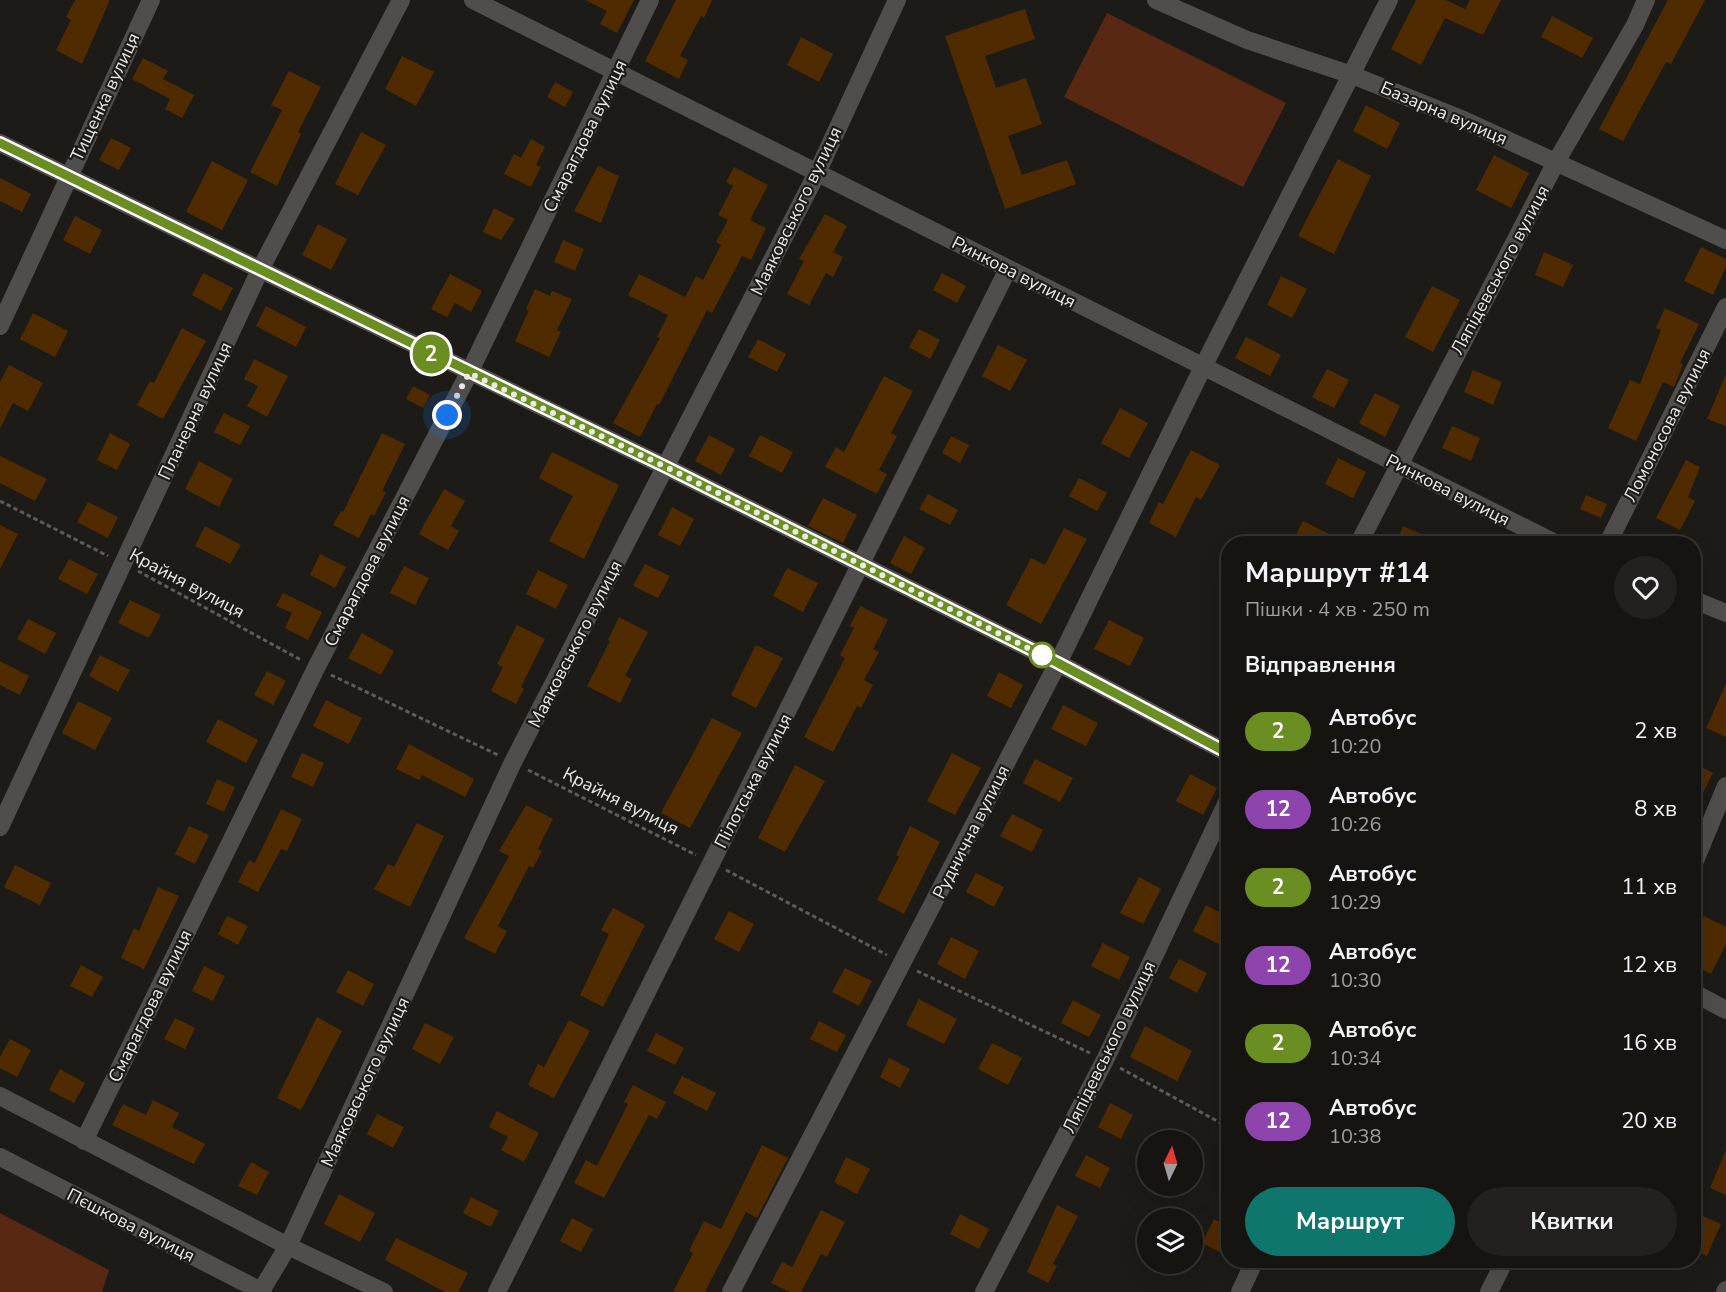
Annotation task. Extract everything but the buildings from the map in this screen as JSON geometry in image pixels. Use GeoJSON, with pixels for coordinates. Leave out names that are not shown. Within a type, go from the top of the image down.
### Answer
{"type":"FeatureCollection","features":[{"type":"Feature","properties":{"kind":"street","name":"Тищенка вулиця"},"geometry":{"type":"LineString","coordinates":[[0,326],[68,174],[151,0]]}},
{"type":"Feature","properties":{"kind":"street","name":"Планерна вулиця"},"geometry":{"type":"LineString","coordinates":[[0,827],[125,564],[260,270],[401,0]]}},
{"type":"Feature","properties":{"kind":"street","name":"Ринкова вулиця"},"geometry":{"type":"LineString","coordinates":[[473,0],[1541,536]]}},
{"type":"Feature","properties":{"kind":"street","name":"Смарагдова вулиця"},"geometry":{"type":"LineString","coordinates":[[84,1141],[316,668],[469,373],[650,0]]}},
{"type":"Feature","properties":{"kind":"street","name":"Маяковського вулиця"},"geometry":{"type":"LineString","coordinates":[[262,1292],[288,1246],[513,762],[817,174],[897,0]]}},
{"type":"Feature","properties":{"kind":"street","name":"Базарна вулиця"},"geometry":{"type":"LineString","coordinates":[[1156,0],[1247,40],[1352,75],[1459,118],[1726,240]]}},
{"type":"Feature","properties":{"kind":"street","name":"Руднична вулиця"},"geometry":{"type":"LineString","coordinates":[[731,1292],[904,964],[1058,663],[1203,367],[1389,0]]}},
{"type":"Feature","properties":{"kind":"street","name":"Ляпідевського вулиця"},"geometry":{"type":"LineString","coordinates":[[1362,536],[1556,162],[1635,25],[1646,0]]}},
{"type":"Feature","properties":{"kind":"street"},"geometry":{"type":"LineString","coordinates":[[0,143],[68,174],[469,373],[666,467],[1058,663],[1221,749]]}},
{"type":"Feature","properties":{"kind":"street","name":"Пілотська вулиця"},"geometry":{"type":"LineString","coordinates":[[497,1292],[1008,270]]}},
{"type":"Feature","properties":{"kind":"street","name":"Ломоносова вулиця"},"geometry":{"type":"LineString","coordinates":[[1612,536],[1726,307]]}},
{"type":"Feature","properties":{"kind":"street"},"geometry":{"type":"LineString","coordinates":[[1701,603],[1726,613]]}},
{"type":"Feature","properties":{"kind":"street"},"geometry":{"type":"LineString","coordinates":[[1701,846],[1726,786]]}},
{"type":"Feature","properties":{"kind":"street","name":"Ляпідевського вулиця"},"geometry":{"type":"LineString","coordinates":[[984,1292],[1105,1060],[1221,815]]}},
{"type":"Feature","properties":{"kind":"street"},"geometry":{"type":"LineString","coordinates":[[1701,997],[1726,1010]]}},
{"type":"Feature","properties":{"kind":"street"},"geometry":{"type":"LineString","coordinates":[[0,1096],[288,1246],[384,1292]]}},
{"type":"Feature","properties":{"kind":"street","name":"Пєшкова вулиця"},"geometry":{"type":"LineString","coordinates":[[0,1157],[262,1292]]}},
{"type":"Feature","properties":{"kind":"street"},"geometry":{"type":"LineString","coordinates":[[1240,1292],[1251,1268]]}},
{"type":"Feature","properties":{"kind":"street"},"geometry":{"type":"LineString","coordinates":[[1489,1292],[1501,1268]]}},
{"type":"Feature","properties":{"kind":"path","name":"Крайня вулиця"},"geometry":{"type":"LineString","coordinates":[[0,501],[125,564],[316,668],[513,762],[904,964],[1105,1060],[1221,1123]]}},
{"type":"Feature","properties":{"kind":"shaded area"},"geometry":{"type":"Polygon","coordinates":[[[1107,13],[1286,103],[1243,187],[1064,97],[1107,13]]]}},
{"type":"Feature","properties":{"kind":"shaded area"},"geometry":{"type":"Polygon","coordinates":[[[0,1213],[109,1270],[102,1292],[0,1292],[0,1213]]]}},
{"type":"Feature","properties":{"kind":"bus line","name":"2"},"geometry":{"type":"LineString","coordinates":[[0,143],[68,174],[469,373],[666,467],[1058,663],[1221,749]]}},
{"type":"Feature","properties":{"kind":"route"},"geometry":{"type":"LineString","coordinates":[[447,415],[469,373],[666,467],[1042,655]]}}]}
